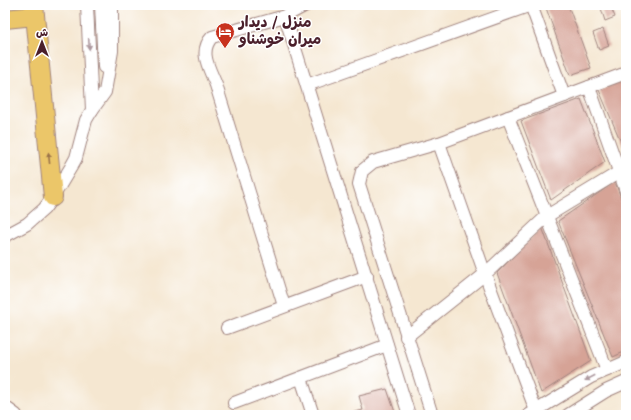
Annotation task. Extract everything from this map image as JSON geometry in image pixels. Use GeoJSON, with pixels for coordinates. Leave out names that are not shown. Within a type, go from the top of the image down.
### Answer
{"type":"FeatureCollection","features":[{"type":"Feature","properties":{"kind":"highway"},"geometry":{"type":"LineString","coordinates":[[5,19],[35,10],[53,197]]}},
{"type":"Feature","properties":{"kind":"street"},"geometry":{"type":"LineString","coordinates":[[87,5],[92,110]]}},
{"type":"Feature","properties":{"kind":"street"},"geometry":{"type":"LineString","coordinates":[[101,5],[105,92]]}},
{"type":"Feature","properties":{"kind":"street"},"geometry":{"type":"LineString","coordinates":[[5,236],[27,224],[44,209],[53,197],[76,158],[82,133],[92,110],[105,92],[112,51],[112,5]]}},
{"type":"Feature","properties":{"kind":"street"},"geometry":{"type":"LineString","coordinates":[[284,306],[216,85],[205,56],[206,43],[212,37],[285,16],[306,5]]}},
{"type":"Feature","properties":{"kind":"street"},"geometry":{"type":"LineString","coordinates":[[307,84],[531,5],[564,96]]}},
{"type":"Feature","properties":{"kind":"street"},"geometry":{"type":"LineString","coordinates":[[285,16],[409,415]]}},
{"type":"Feature","properties":{"kind":"street"},"geometry":{"type":"LineString","coordinates":[[432,415],[406,337],[359,184],[362,171],[373,162],[439,143],[626,73]]}},
{"type":"Feature","properties":{"kind":"street"},"geometry":{"type":"LineString","coordinates":[[589,87],[623,170],[626,191]]}},
{"type":"Feature","properties":{"kind":"street"},"geometry":{"type":"LineString","coordinates":[[508,117],[607,370]]}},
{"type":"Feature","properties":{"kind":"street"},"geometry":{"type":"LineString","coordinates":[[439,143],[533,413],[590,377],[626,362]]}},
{"type":"Feature","properties":{"kind":"street"},"geometry":{"type":"LineString","coordinates":[[406,337],[485,274],[548,216],[623,170]]}},
{"type":"Feature","properties":{"kind":"street"},"geometry":{"type":"LineString","coordinates":[[227,328],[366,276]]}},
{"type":"Feature","properties":{"kind":"street"},"geometry":{"type":"LineString","coordinates":[[234,403],[387,345]]}},
{"type":"Feature","properties":{"kind":"street"},"geometry":{"type":"LineString","coordinates":[[301,378],[313,415]]}},
{"type":"Feature","properties":{"kind":"street"},"geometry":{"type":"LineString","coordinates":[[574,413],[606,391],[626,382]]}},
{"type":"Feature","properties":{"kind":"street"},"geometry":{"type":"LineString","coordinates":[[5,407],[16,415]]}},
{"type":"Feature","properties":{"kind":"building"},"geometry":{"type":"Polygon","coordinates":[[[545,5],[568,5],[591,68],[570,75],[545,5]]]}},
{"type":"Feature","properties":{"kind":"building"},"geometry":{"type":"Polygon","coordinates":[[[600,5],[610,5],[615,17],[605,21],[600,5]]]}},
{"type":"Feature","properties":{"kind":"building"},"geometry":{"type":"Polygon","coordinates":[[[621,5],[626,5],[626,13],[624,14],[621,5]]]}},
{"type":"Feature","properties":{"kind":"building"},"geometry":{"type":"Polygon","coordinates":[[[603,29],[609,46],[599,50],[593,33],[603,29]]]}},
{"type":"Feature","properties":{"kind":"building"},"geometry":{"type":"Polygon","coordinates":[[[626,79],[626,146],[623,147],[599,90],[626,79]]]}},
{"type":"Feature","properties":{"kind":"building"},"geometry":{"type":"Polygon","coordinates":[[[581,99],[605,162],[551,200],[521,121],[581,99]]]}},
{"type":"Feature","properties":{"kind":"building"},"geometry":{"type":"Polygon","coordinates":[[[615,182],[626,211],[626,351],[613,357],[558,221],[615,182]]]}},
{"type":"Feature","properties":{"kind":"building"},"geometry":{"type":"Polygon","coordinates":[[[542,227],[591,361],[541,393],[497,273],[542,227]]]}},
{"type":"Feature","properties":{"kind":"building"},"geometry":{"type":"Polygon","coordinates":[[[387,389],[396,415],[343,415],[363,410],[359,396],[387,389]]]}},
{"type":"Feature","properties":{"kind":"place","name":"منزل / ديدار ميران خوشناو"},"geometry":{"type":"Point","coordinates":[225,49]}}]}
